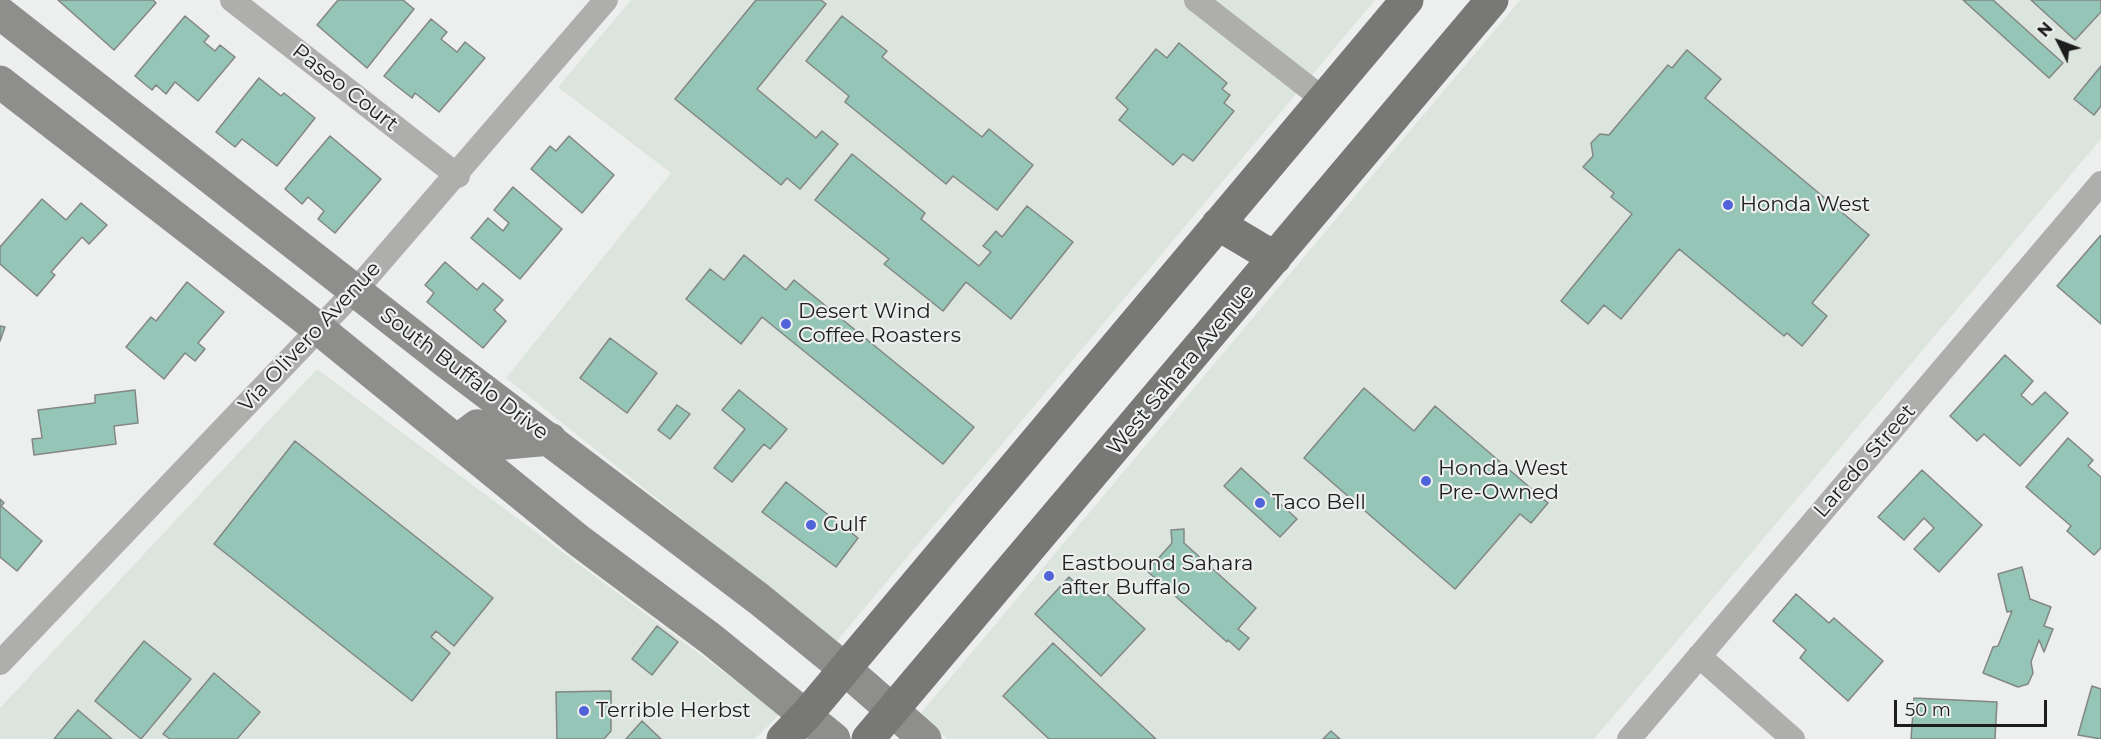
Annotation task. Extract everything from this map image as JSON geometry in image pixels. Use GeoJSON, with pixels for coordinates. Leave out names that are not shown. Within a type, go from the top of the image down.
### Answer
{"type":"FeatureCollection","features":[{"type":"Feature","properties":{"kind":"main road"},"geometry":{"type":"LineString","coordinates":[[783,739],[845,669],[1407,0]]}},
{"type":"Feature","properties":{"kind":"main road","name":"West Sahara Avenue"},"geometry":{"type":"LineString","coordinates":[[868,739],[895,711],[1492,0]]}},
{"type":"Feature","properties":{"kind":"main road","name":"South Buffalo Drive"},"geometry":{"type":"LineString","coordinates":[[0,13],[759,599],[895,711],[925,739]]}},
{"type":"Feature","properties":{"kind":"main road"},"geometry":{"type":"LineString","coordinates":[[0,82],[319,329],[579,540],[834,739]]}},
{"type":"Feature","properties":{"kind":"main road"},"geometry":{"type":"LineString","coordinates":[[1218,224],[1275,258]]}},
{"type":"Feature","properties":{"kind":"main road"},"geometry":{"type":"LineString","coordinates":[[457,441],[477,426],[490,431],[506,443],[550,439]]}},
{"type":"Feature","properties":{"kind":"street","name":"Paseo Court"},"geometry":{"type":"LineString","coordinates":[[232,0],[458,176]]}},
{"type":"Feature","properties":{"kind":"street","name":"Via Olivero Avenue"},"geometry":{"type":"LineString","coordinates":[[0,663],[356,290],[458,176],[606,0]]}},
{"type":"Feature","properties":{"kind":"street"},"geometry":{"type":"LineString","coordinates":[[1196,0],[1323,99]]}},
{"type":"Feature","properties":{"kind":"street","name":"Laredo Street"},"geometry":{"type":"LineString","coordinates":[[1629,739],[2101,183]]}},
{"type":"Feature","properties":{"kind":"street"},"geometry":{"type":"LineString","coordinates":[[1699,656],[1793,739]]}},
{"type":"Feature","properties":{"kind":"shaded area"},"geometry":{"type":"Polygon","coordinates":[[[631,0],[1375,0],[836,642],[506,378],[671,173],[558,87],[631,0]]]}},
{"type":"Feature","properties":{"kind":"shaded area"},"geometry":{"type":"Polygon","coordinates":[[[1520,0],[2101,0],[2101,139],[1594,739],[947,739],[920,714],[1520,0]]]}},
{"type":"Feature","properties":{"kind":"shaded area"},"geometry":{"type":"Polygon","coordinates":[[[317,369],[780,714],[755,739],[0,739],[0,708],[317,369]]]}},
{"type":"Feature","properties":{"kind":"building"},"geometry":{"type":"Polygon","coordinates":[[[58,0],[153,0],[156,3],[114,50],[58,0]]]}},
{"type":"Feature","properties":{"kind":"building"},"geometry":{"type":"Polygon","coordinates":[[[338,0],[403,0],[414,9],[367,68],[317,25],[338,0]]]}},
{"type":"Feature","properties":{"kind":"building"},"geometry":{"type":"Polygon","coordinates":[[[756,0],[821,0],[826,4],[757,89],[816,138],[822,131],[838,144],[800,189],[787,178],[781,185],[675,99],[756,0]]]}},
{"type":"Feature","properties":{"kind":"building"},"geometry":{"type":"Polygon","coordinates":[[[1963,0],[1993,0],[2063,63],[2049,78],[1963,0]]]}},
{"type":"Feature","properties":{"kind":"building"},"geometry":{"type":"Polygon","coordinates":[[[2031,0],[2101,0],[2101,12],[2075,40],[2031,0]]]}},
{"type":"Feature","properties":{"kind":"building"},"geometry":{"type":"Polygon","coordinates":[[[185,16],[209,36],[204,42],[215,51],[220,45],[235,57],[198,101],[175,82],[166,94],[156,85],[152,90],[135,76],[185,16]]]}},
{"type":"Feature","properties":{"kind":"building"},"geometry":{"type":"Polygon","coordinates":[[[842,16],[887,51],[882,57],[982,137],[989,129],[1033,165],[997,210],[953,176],[946,184],[845,102],[849,96],[806,61],[842,16]]]}},
{"type":"Feature","properties":{"kind":"building"},"geometry":{"type":"Polygon","coordinates":[[[431,19],[447,32],[441,39],[457,52],[465,42],[485,58],[439,112],[415,93],[412,98],[384,76],[431,19]]]}},
{"type":"Feature","properties":{"kind":"building"},"geometry":{"type":"Polygon","coordinates":[[[1179,43],[1227,83],[1222,89],[1230,95],[1224,103],[1234,111],[1193,161],[1183,154],[1173,165],[1119,120],[1128,109],[1116,98],[1156,49],[1167,58],[1179,43]]]}},
{"type":"Feature","properties":{"kind":"building","name":"Honda West"},"geometry":{"type":"Polygon","coordinates":[[[1687,50],[1721,79],[1705,98],[1869,235],[1812,303],[1827,316],[1802,346],[1787,333],[1784,336],[1679,249],[1621,319],[1604,305],[1588,324],[1561,301],[1632,214],[1611,197],[1614,193],[1583,167],[1593,156],[1591,143],[1600,134],[1609,135],[1668,65],[1672,68],[1687,50]]]}},
{"type":"Feature","properties":{"kind":"building"},"geometry":{"type":"Polygon","coordinates":[[[2101,66],[2101,106],[2094,115],[2074,99],[2101,66]]]}},
{"type":"Feature","properties":{"kind":"building"},"geometry":{"type":"Polygon","coordinates":[[[259,78],[281,96],[284,93],[315,118],[277,166],[242,139],[235,147],[216,132],[259,78]]]}},
{"type":"Feature","properties":{"kind":"building"},"geometry":{"type":"Polygon","coordinates":[[[330,136],[381,179],[335,233],[318,219],[324,211],[308,197],[302,204],[285,189],[330,136]]]}},
{"type":"Feature","properties":{"kind":"building"},"geometry":{"type":"Polygon","coordinates":[[[569,136],[614,175],[582,213],[531,169],[550,146],[556,151],[569,136]]]}},
{"type":"Feature","properties":{"kind":"building"},"geometry":{"type":"Polygon","coordinates":[[[852,154],[925,213],[921,219],[979,266],[991,252],[983,246],[996,231],[1002,237],[1027,206],[1073,242],[1011,319],[966,282],[943,311],[884,264],[889,259],[815,200],[852,154]]]}},
{"type":"Feature","properties":{"kind":"building"},"geometry":{"type":"Polygon","coordinates":[[[513,187],[562,229],[520,279],[471,238],[488,218],[503,231],[509,223],[494,210],[513,187]]]}},
{"type":"Feature","properties":{"kind":"building"},"geometry":{"type":"Polygon","coordinates":[[[42,199],[66,220],[81,203],[107,225],[89,244],[82,237],[51,272],[55,275],[37,296],[0,264],[0,247],[42,199]]]}},
{"type":"Feature","properties":{"kind":"building"},"geometry":{"type":"Polygon","coordinates":[[[2101,235],[2101,324],[2057,286],[2101,235]]]}},
{"type":"Feature","properties":{"kind":"building"},"geometry":{"type":"Polygon","coordinates":[[[744,255],[786,290],[794,280],[974,427],[943,464],[762,317],[741,344],[686,299],[710,269],[724,280],[744,255]]]}},
{"type":"Feature","properties":{"kind":"building"},"geometry":{"type":"Polygon","coordinates":[[[445,262],[477,290],[483,283],[503,300],[494,310],[506,321],[483,348],[427,302],[434,293],[425,285],[445,262]]]}},
{"type":"Feature","properties":{"kind":"building"},"geometry":{"type":"Polygon","coordinates":[[[187,282],[224,312],[198,343],[205,349],[195,361],[185,353],[164,379],[126,347],[151,317],[156,321],[187,282]]]}},
{"type":"Feature","properties":{"kind":"building"},"geometry":{"type":"Polygon","coordinates":[[[0,326],[5,327],[0,341],[0,326]]]}},
{"type":"Feature","properties":{"kind":"building"},"geometry":{"type":"Polygon","coordinates":[[[610,338],[657,373],[627,413],[580,378],[610,338]]]}},
{"type":"Feature","properties":{"kind":"building"},"geometry":{"type":"Polygon","coordinates":[[[2005,355],[2033,381],[2021,395],[2032,405],[2045,392],[2068,413],[2020,466],[1984,434],[1977,441],[1950,416],[2005,355]]]}},
{"type":"Feature","properties":{"kind":"building","name":"Honda West Pre-Owned"},"geometry":{"type":"Polygon","coordinates":[[[1364,388],[1414,431],[1435,406],[1548,503],[1531,523],[1520,514],[1455,589],[1304,458],[1364,388]]]}},
{"type":"Feature","properties":{"kind":"building"},"geometry":{"type":"Polygon","coordinates":[[[135,390],[138,423],[114,426],[116,444],[34,455],[32,439],[42,438],[38,410],[95,403],[95,395],[135,390]]]}},
{"type":"Feature","properties":{"kind":"building"},"geometry":{"type":"Polygon","coordinates":[[[739,390],[787,429],[770,449],[764,444],[732,482],[714,468],[745,429],[722,410],[739,390]]]}},
{"type":"Feature","properties":{"kind":"building"},"geometry":{"type":"Polygon","coordinates":[[[677,405],[690,414],[670,439],[658,430],[677,405]]]}},
{"type":"Feature","properties":{"kind":"building"},"geometry":{"type":"Polygon","coordinates":[[[2068,438],[2093,460],[2088,466],[2101,477],[2101,548],[2094,555],[2067,531],[2071,526],[2026,487],[2068,438]]]}},
{"type":"Feature","properties":{"kind":"building"},"geometry":{"type":"Polygon","coordinates":[[[295,441],[493,598],[454,646],[436,631],[431,637],[450,653],[412,701],[214,544],[295,441]]]}},
{"type":"Feature","properties":{"kind":"building","name":"Taco Bell"},"geometry":{"type":"Polygon","coordinates":[[[1241,468],[1297,519],[1280,537],[1224,486],[1241,468]]]}},
{"type":"Feature","properties":{"kind":"building"},"geometry":{"type":"Polygon","coordinates":[[[1922,470],[1982,525],[1939,572],[1914,549],[1934,528],[1924,518],[1904,540],[1878,517],[1922,470]]]}},
{"type":"Feature","properties":{"kind":"building"},"geometry":{"type":"Polygon","coordinates":[[[786,482],[858,538],[836,567],[762,512],[786,482]]]}},
{"type":"Feature","properties":{"kind":"building"},"geometry":{"type":"Polygon","coordinates":[[[0,499],[4,503],[1,506],[42,541],[17,571],[0,557],[0,499]]]}},
{"type":"Feature","properties":{"kind":"building"},"geometry":{"type":"Polygon","coordinates":[[[1184,529],[1184,543],[1256,608],[1238,629],[1249,638],[1239,650],[1147,571],[1172,543],[1171,530],[1184,529]]]}},
{"type":"Feature","properties":{"kind":"building"},"geometry":{"type":"Polygon","coordinates":[[[2022,567],[2030,599],[2051,607],[2044,626],[2053,629],[2044,652],[2039,640],[2031,662],[2033,673],[2028,684],[2018,687],[1983,673],[1993,647],[1998,646],[2012,611],[2007,612],[1998,574],[2022,567]]]}},
{"type":"Feature","properties":{"kind":"building"},"geometry":{"type":"Polygon","coordinates":[[[1069,577],[1086,593],[1095,583],[1145,629],[1101,676],[1035,614],[1069,577]]]}},
{"type":"Feature","properties":{"kind":"building"},"geometry":{"type":"Polygon","coordinates":[[[1796,594],[1829,623],[1834,618],[1883,661],[1848,701],[1800,658],[1806,650],[1773,621],[1796,594]]]}},
{"type":"Feature","properties":{"kind":"building"},"geometry":{"type":"Polygon","coordinates":[[[657,626],[678,642],[652,675],[632,659],[657,626]]]}},
{"type":"Feature","properties":{"kind":"building"},"geometry":{"type":"Polygon","coordinates":[[[144,641],[191,679],[141,739],[95,701],[144,641]]]}},
{"type":"Feature","properties":{"kind":"building"},"geometry":{"type":"Polygon","coordinates":[[[1053,643],[1156,739],[1049,739],[1003,696],[1053,643]]]}},
{"type":"Feature","properties":{"kind":"building"},"geometry":{"type":"Polygon","coordinates":[[[214,673],[260,712],[237,739],[170,739],[163,734],[214,673]]]}},
{"type":"Feature","properties":{"kind":"building"},"geometry":{"type":"Polygon","coordinates":[[[2092,686],[2101,689],[2101,739],[2078,735],[2092,686]]]}},
{"type":"Feature","properties":{"kind":"building","name":"Terrible Herbst"},"geometry":{"type":"Polygon","coordinates":[[[611,691],[611,731],[604,739],[557,739],[556,692],[611,691]]]}},
{"type":"Feature","properties":{"kind":"building"},"geometry":{"type":"Polygon","coordinates":[[[1914,698],[1997,702],[1995,739],[1911,739],[1914,698]]]}},
{"type":"Feature","properties":{"kind":"building"},"geometry":{"type":"Polygon","coordinates":[[[78,710],[112,739],[54,739],[78,710]]]}},
{"type":"Feature","properties":{"kind":"building"},"geometry":{"type":"Polygon","coordinates":[[[642,721],[661,739],[626,739],[642,721]]]}},
{"type":"Feature","properties":{"kind":"building"},"geometry":{"type":"Polygon","coordinates":[[[1331,731],[1340,739],[1323,739],[1331,731]]]}},
{"type":"Feature","properties":{"kind":"place","name":"Honda West"},"geometry":{"type":"Point","coordinates":[1728,205]}},
{"type":"Feature","properties":{"kind":"place","name":"Desert Wind Coffee Roasters"},"geometry":{"type":"Point","coordinates":[786,324]}},
{"type":"Feature","properties":{"kind":"place","name":"Honda West Pre-Owned"},"geometry":{"type":"Point","coordinates":[1426,481]}},
{"type":"Feature","properties":{"kind":"place","name":"Taco Bell"},"geometry":{"type":"Point","coordinates":[1260,503]}},
{"type":"Feature","properties":{"kind":"place","name":"Gulf"},"geometry":{"type":"Point","coordinates":[811,525]}},
{"type":"Feature","properties":{"kind":"place","name":"Eastbound Sahara after Buffalo"},"geometry":{"type":"Point","coordinates":[1049,576]}},
{"type":"Feature","properties":{"kind":"place","name":"Terrible Herbst"},"geometry":{"type":"Point","coordinates":[584,711]}}]}
